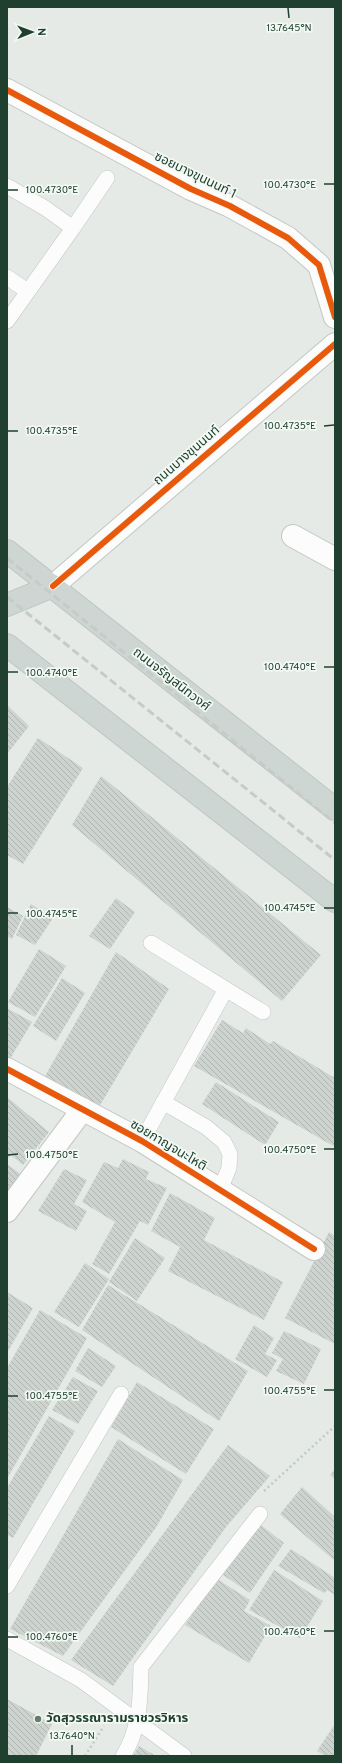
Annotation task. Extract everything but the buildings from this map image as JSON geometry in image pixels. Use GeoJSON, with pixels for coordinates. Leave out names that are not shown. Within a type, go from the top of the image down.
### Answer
{"type":"FeatureCollection","features":[{"type":"Feature","properties":{"kind":"main road","name":"ถนนจรัญสนิทวงศ์"},"geometry":{"type":"LineString","coordinates":[[7,551],[335,809]]}},
{"type":"Feature","properties":{"kind":"main road"},"geometry":{"type":"LineString","coordinates":[[7,605],[53,586]]}},
{"type":"Feature","properties":{"kind":"main road"},"geometry":{"type":"LineString","coordinates":[[7,645],[335,901]]}},
{"type":"Feature","properties":{"kind":"street","name":"ซอยบางขุนนนท์ 1"},"geometry":{"type":"LineString","coordinates":[[7,90],[191,189],[230,206],[288,238],[319,265],[335,317]]}},
{"type":"Feature","properties":{"kind":"street","name":"ถนนบางขุนนนท์"},"geometry":{"type":"LineString","coordinates":[[53,586],[335,344]]}},
{"type":"Feature","properties":{"kind":"street"},"geometry":{"type":"LineString","coordinates":[[293,536],[335,559]]}},
{"type":"Feature","properties":{"kind":"street","name":"ซอยกาญจนะโหติ"},"geometry":{"type":"LineString","coordinates":[[7,1069],[142,1141],[314,1249]]}},
{"type":"Feature","properties":{"kind":"street"},"geometry":{"type":"LineString","coordinates":[[7,1211],[83,1109]]}},
{"type":"Feature","properties":{"kind":"lane"},"geometry":{"type":"LineString","coordinates":[[7,321],[107,178]]}},
{"type":"Feature","properties":{"kind":"lane"},"geometry":{"type":"LineString","coordinates":[[7,186],[45,208],[73,228]]}},
{"type":"Feature","properties":{"kind":"lane"},"geometry":{"type":"LineString","coordinates":[[7,277],[27,291]]}},
{"type":"Feature","properties":{"kind":"lane"},"geometry":{"type":"LineString","coordinates":[[151,943],[263,1012]]}},
{"type":"Feature","properties":{"kind":"lane"},"geometry":{"type":"LineString","coordinates":[[142,1141],[162,1102],[226,989]]}},
{"type":"Feature","properties":{"kind":"lane"},"geometry":{"type":"LineString","coordinates":[[162,1102],[206,1127],[224,1142],[230,1154],[229,1168],[220,1190]]}},
{"type":"Feature","properties":{"kind":"lane"},"geometry":{"type":"LineString","coordinates":[[7,1586],[121,1394]]}},
{"type":"Feature","properties":{"kind":"lane"},"geometry":{"type":"LineString","coordinates":[[123,1756],[135,1732],[141,1697],[141,1666],[260,1514]]}},
{"type":"Feature","properties":{"kind":"lane"},"geometry":{"type":"LineString","coordinates":[[7,1639],[81,1680],[184,1756]]}},
{"type":"Feature","properties":{"kind":"railway"},"geometry":{"type":"LineString","coordinates":[[7,558],[335,823]]}},
{"type":"Feature","properties":{"kind":"railway"},"geometry":{"type":"LineString","coordinates":[[7,597],[335,860]]}},
{"type":"Feature","properties":{"kind":"cycle path"},"geometry":{"type":"LineString","coordinates":[[7,90],[191,189],[230,206],[288,238],[319,265],[335,317]]}},
{"type":"Feature","properties":{"kind":"cycle path"},"geometry":{"type":"LineString","coordinates":[[53,586],[335,344]]}},
{"type":"Feature","properties":{"kind":"cycle path"},"geometry":{"type":"LineString","coordinates":[[7,1069],[142,1141],[314,1249]]}},
{"type":"Feature","properties":{"kind":"place","name":"วัดสุวรรณารามราชวรวิหาร"},"geometry":{"type":"Point","coordinates":[38,1719]}}]}
